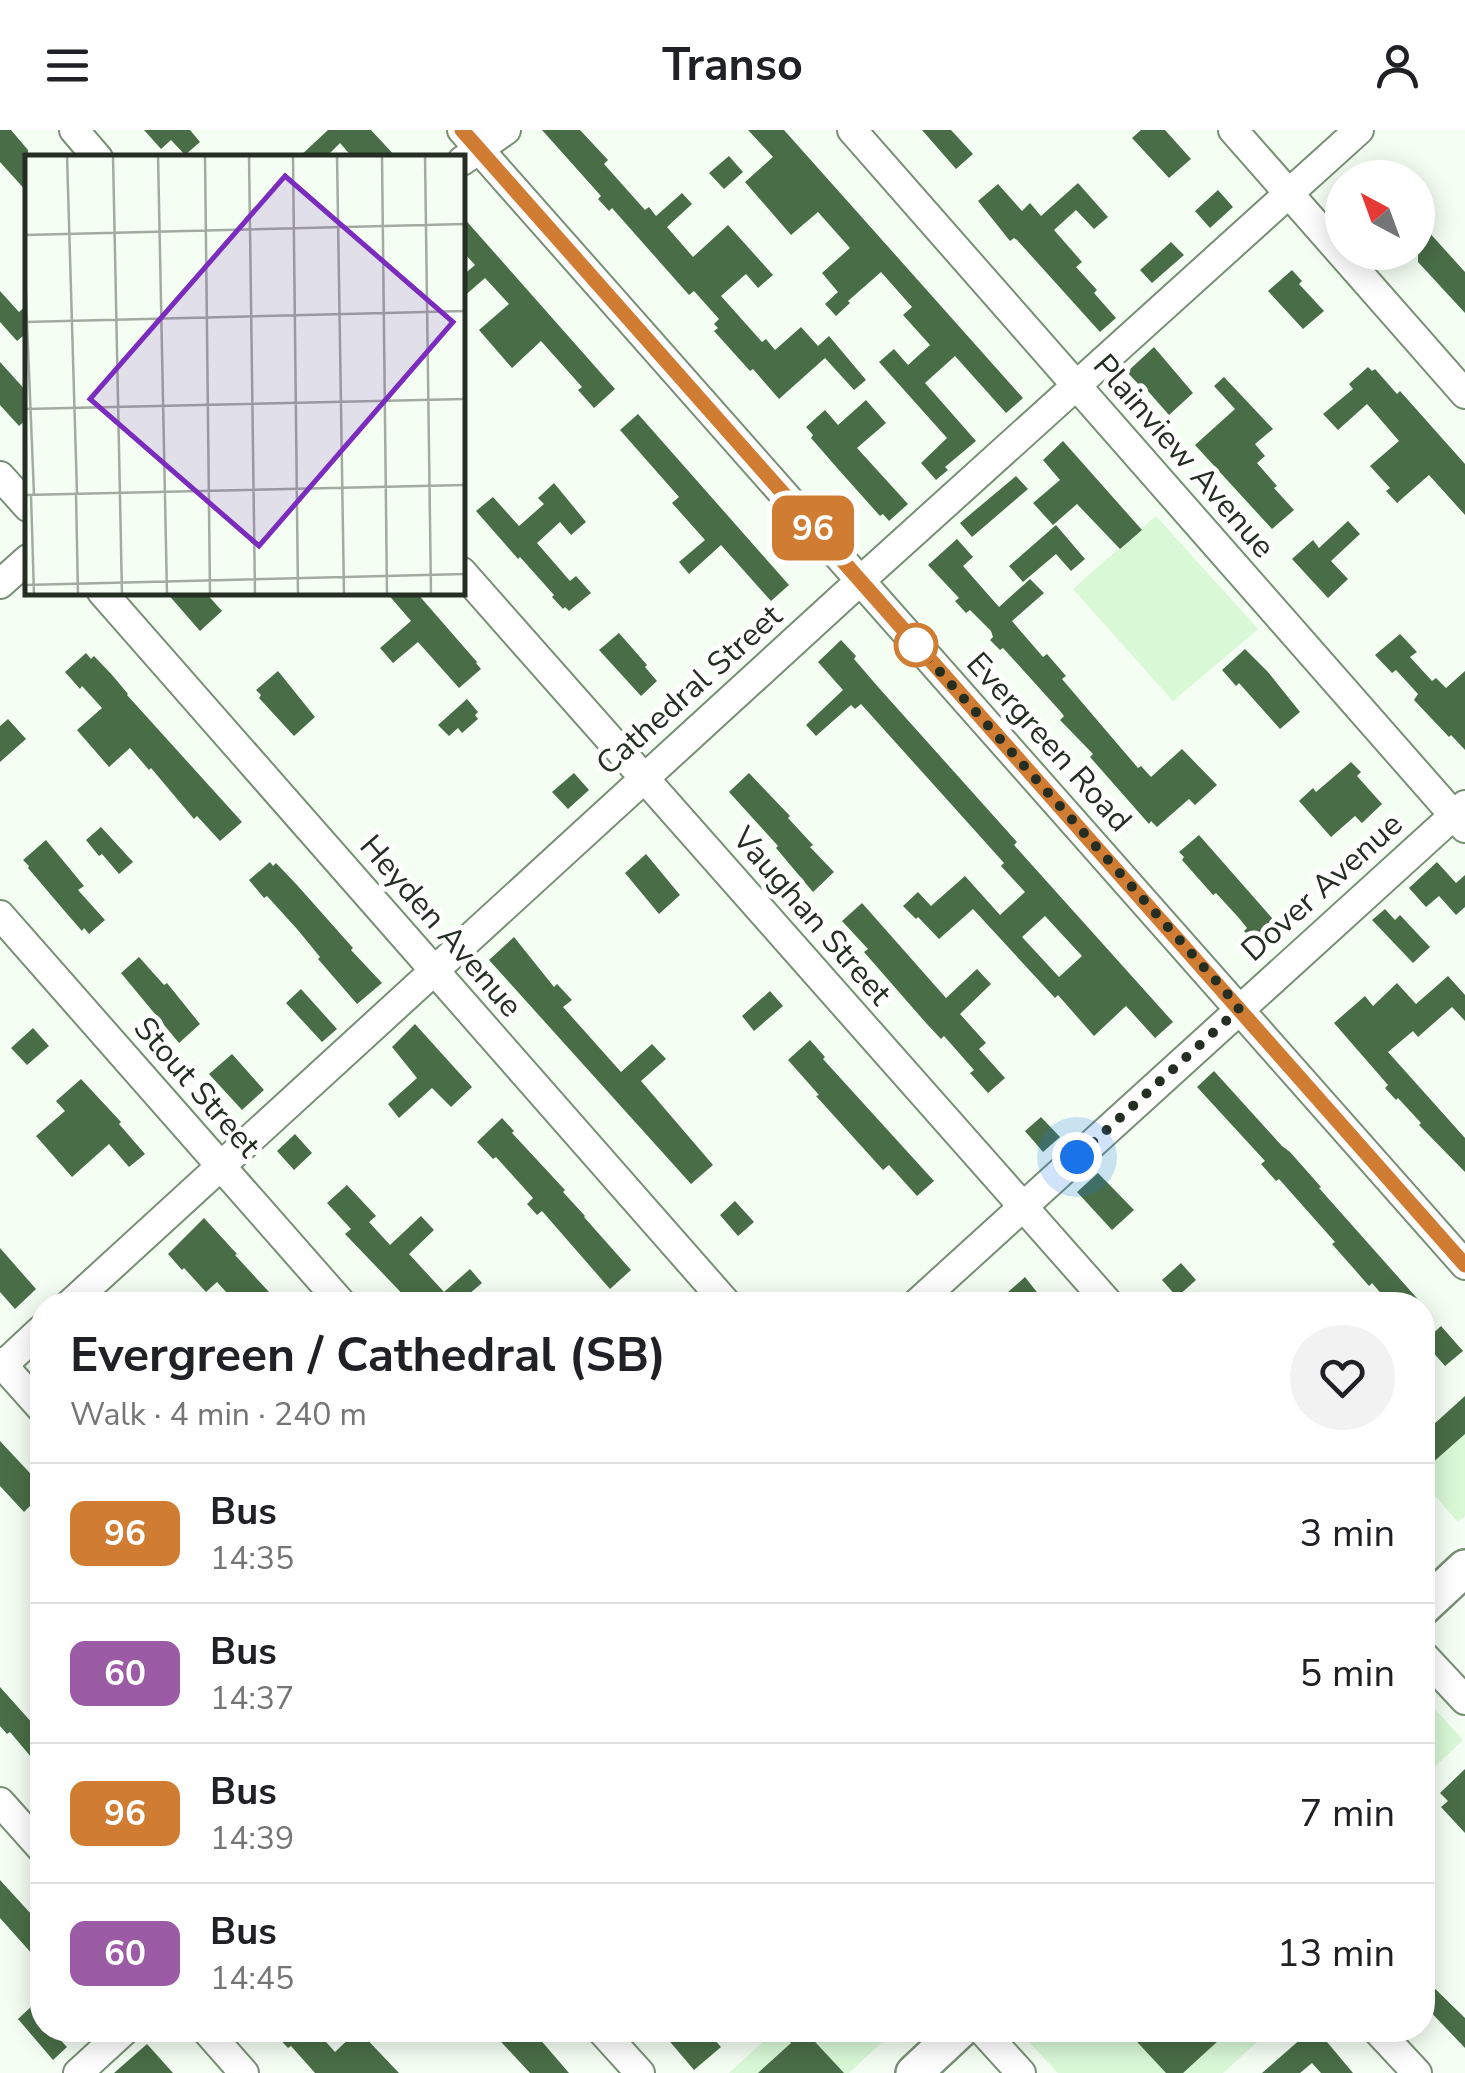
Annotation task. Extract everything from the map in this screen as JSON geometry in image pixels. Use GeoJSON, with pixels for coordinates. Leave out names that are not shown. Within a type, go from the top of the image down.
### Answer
{"type":"FeatureCollection","features":[{"type":"Feature","properties":{"kind":"main road"},"geometry":{"type":"LineString","coordinates":[[1435,1596],[1465,1568]]}},
{"type":"Feature","properties":{"kind":"main road"},"geometry":{"type":"LineString","coordinates":[[914,2073],[947,2042]]}},
{"type":"Feature","properties":{"kind":"street"},"geometry":{"type":"LineString","coordinates":[[74,130],[95,155]]}},
{"type":"Feature","properties":{"kind":"street"},"geometry":{"type":"LineString","coordinates":[[468,147],[506,130]]}},
{"type":"Feature","properties":{"kind":"street","name":"Plainview Avenue"},"geometry":{"type":"LineString","coordinates":[[852,130],[1075,386],[1461,816]]}},
{"type":"Feature","properties":{"kind":"street"},"geometry":{"type":"LineString","coordinates":[[1232,130],[1465,394]]}},
{"type":"Feature","properties":{"kind":"street","name":"Cathedral Street"},"geometry":{"type":"LineString","coordinates":[[83,1292],[643,778],[1359,130]]}},
{"type":"Feature","properties":{"kind":"street","name":"Evergreen Road"},"geometry":{"type":"LineString","coordinates":[[468,147],[860,581],[1465,1265]]}},
{"type":"Feature","properties":{"kind":"street"},"geometry":{"type":"LineString","coordinates":[[0,476],[25,504]]}},
{"type":"Feature","properties":{"kind":"street"},"geometry":{"type":"LineString","coordinates":[[0,584],[25,562]]}},
{"type":"Feature","properties":{"kind":"street","name":"Vaughan Street"},"geometry":{"type":"LineString","coordinates":[[465,575],[1098,1292]]}},
{"type":"Feature","properties":{"kind":"street","name":"Heyden Avenue"},"geometry":{"type":"LineString","coordinates":[[105,595],[716,1292]]}},
{"type":"Feature","properties":{"kind":"street","name":"Dover Avenue"},"geometry":{"type":"LineString","coordinates":[[930,1292],[1239,1009],[1461,816]]}},
{"type":"Feature","properties":{"kind":"street","name":"Stout Street"},"geometry":{"type":"LineString","coordinates":[[0,914],[331,1292]]}},
{"type":"Feature","properties":{"kind":"street"},"geometry":{"type":"LineString","coordinates":[[30,1340],[1,1365],[30,1396]]}},
{"type":"Feature","properties":{"kind":"street"},"geometry":{"type":"LineString","coordinates":[[1435,1668],[1465,1700]]}},
{"type":"Feature","properties":{"kind":"street"},"geometry":{"type":"LineString","coordinates":[[0,1802],[30,1836]]}},
{"type":"Feature","properties":{"kind":"street"},"geometry":{"type":"LineString","coordinates":[[78,2073],[112,2042]]}},
{"type":"Feature","properties":{"kind":"street"},"geometry":{"type":"LineString","coordinates":[[217,2042],[244,2073]]}},
{"type":"Feature","properties":{"kind":"street"},"geometry":{"type":"LineString","coordinates":[[612,2042],[640,2073]]}},
{"type":"Feature","properties":{"kind":"street"},"geometry":{"type":"LineString","coordinates":[[993,2042],[1021,2073]]}},
{"type":"Feature","properties":{"kind":"street"},"geometry":{"type":"LineString","coordinates":[[1389,2042],[1417,2073]]}},
{"type":"Feature","properties":{"kind":"shaded area"},"geometry":{"type":"Polygon","coordinates":[[[1156,516],[1258,629],[1173,701],[1073,589],[1156,516]]]}},
{"type":"Feature","properties":{"kind":"shaded area"},"geometry":{"type":"Polygon","coordinates":[[[1465,1396],[1465,1516],[1458,1522],[1435,1496],[1435,1424],[1465,1396]]]}},
{"type":"Feature","properties":{"kind":"shaded area"},"geometry":{"type":"Polygon","coordinates":[[[1435,1709],[1463,1740],[1435,1767],[1435,1709]]]}},
{"type":"Feature","properties":{"kind":"shaded area"},"geometry":{"type":"Polygon","coordinates":[[[763,2042],[882,2042],[849,2073],[729,2073],[763,2042]]]}},
{"type":"Feature","properties":{"kind":"shaded area"},"geometry":{"type":"Polygon","coordinates":[[[1029,2042],[1257,2042],[1223,2073],[1058,2073],[1029,2042]]]}},
{"type":"Feature","properties":{"kind":"building"},"geometry":{"type":"Polygon","coordinates":[[[0,130],[11,130],[28,150],[25,190],[0,162],[0,130]]]}},
{"type":"Feature","properties":{"kind":"building"},"geometry":{"type":"Polygon","coordinates":[[[144,130],[190,130],[200,142],[185,155],[171,140],[161,149],[144,130]]]}},
{"type":"Feature","properties":{"kind":"building"},"geometry":{"type":"Polygon","coordinates":[[[328,130],[371,130],[394,155],[350,155],[340,143],[328,155],[301,155],[328,130]]]}},
{"type":"Feature","properties":{"kind":"building"},"geometry":{"type":"Polygon","coordinates":[[[542,130],[580,130],[608,160],[604,164],[645,210],[649,207],[656,216],[682,193],[692,204],[667,227],[693,257],[728,225],[773,275],[758,288],[746,274],[721,296],[762,342],[766,339],[775,350],[801,327],[818,346],[829,336],[866,380],[854,390],[825,358],[779,399],[714,331],[719,319],[694,291],[689,295],[612,208],[609,211],[598,199],[601,196],[542,130]]]}},
{"type":"Feature","properties":{"kind":"building"},"geometry":{"type":"Polygon","coordinates":[[[748,130],[784,130],[1023,398],[1006,413],[955,356],[925,383],[976,441],[945,467],[948,470],[936,480],[921,463],[947,438],[879,362],[894,349],[908,365],[930,345],[903,315],[912,307],[881,272],[836,316],[825,304],[838,292],[822,273],[850,248],[818,212],[791,235],[745,182],[773,157],[748,130]]]}},
{"type":"Feature","properties":{"kind":"building"},"geometry":{"type":"Polygon","coordinates":[[[922,130],[951,130],[973,154],[956,169],[922,130]]]}},
{"type":"Feature","properties":{"kind":"building"},"geometry":{"type":"Polygon","coordinates":[[[1141,130],[1165,130],[1191,159],[1169,178],[1132,138],[1141,130]]]}},
{"type":"Feature","properties":{"kind":"building"},"geometry":{"type":"Polygon","coordinates":[[[729,156],[743,172],[724,189],[709,173],[729,156]]]}},
{"type":"Feature","properties":{"kind":"building"},"geometry":{"type":"Polygon","coordinates":[[[1078,183],[1108,217],[1094,229],[1076,210],[1054,230],[1082,262],[1076,267],[1116,318],[1100,332],[1017,240],[1010,241],[978,201],[998,184],[1022,211],[1030,203],[1041,216],[1078,183]]]}},
{"type":"Feature","properties":{"kind":"building"},"geometry":{"type":"Polygon","coordinates":[[[1218,190],[1233,207],[1210,228],[1195,211],[1218,190]]]}},
{"type":"Feature","properties":{"kind":"building"},"geometry":{"type":"Polygon","coordinates":[[[465,219],[615,389],[594,408],[578,390],[582,387],[541,341],[512,368],[479,330],[509,304],[485,278],[465,295],[465,273],[475,265],[465,254],[465,219]]]}},
{"type":"Feature","properties":{"kind":"building"},"geometry":{"type":"Polygon","coordinates":[[[1435,239],[1465,272],[1465,313],[1425,270],[1435,270],[1435,239]]]}},
{"type":"Feature","properties":{"kind":"building"},"geometry":{"type":"Polygon","coordinates":[[[1171,242],[1184,255],[1152,283],[1140,270],[1171,242]]]}},
{"type":"Feature","properties":{"kind":"building"},"geometry":{"type":"Polygon","coordinates":[[[1292,270],[1302,281],[1299,284],[1324,311],[1303,329],[1268,291],[1292,270]]]}},
{"type":"Feature","properties":{"kind":"building"},"geometry":{"type":"Polygon","coordinates":[[[0,291],[19,312],[25,307],[25,334],[17,341],[0,322],[0,291]]]}},
{"type":"Feature","properties":{"kind":"building"},"geometry":{"type":"Polygon","coordinates":[[[1154,347],[1193,393],[1169,415],[1127,372],[1154,347]]]}},
{"type":"Feature","properties":{"kind":"building"},"geometry":{"type":"Polygon","coordinates":[[[0,362],[25,390],[25,421],[19,426],[0,405],[0,362]]]}},
{"type":"Feature","properties":{"kind":"building"},"geometry":{"type":"Polygon","coordinates":[[[1368,367],[1375,369],[1397,394],[1400,391],[1465,464],[1465,515],[1429,475],[1397,503],[1386,491],[1390,488],[1370,466],[1399,441],[1367,404],[1338,430],[1323,414],[1353,389],[1349,384],[1368,367]]]}},
{"type":"Feature","properties":{"kind":"building"},"geometry":{"type":"Polygon","coordinates":[[[1224,377],[1273,429],[1255,444],[1265,456],[1257,463],[1294,510],[1272,529],[1195,445],[1235,409],[1214,386],[1224,377]]]}},
{"type":"Feature","properties":{"kind":"building"},"geometry":{"type":"Polygon","coordinates":[[[866,400],[886,423],[857,448],[908,504],[889,521],[838,469],[806,427],[825,410],[838,425],[866,400]]]}},
{"type":"Feature","properties":{"kind":"building"},"geometry":{"type":"Polygon","coordinates":[[[638,414],[789,585],[771,601],[721,545],[689,574],[679,562],[705,540],[672,503],[679,497],[620,430],[638,414]]]}},
{"type":"Feature","properties":{"kind":"building"},"geometry":{"type":"Polygon","coordinates":[[[1063,441],[1142,530],[1120,549],[1077,504],[1053,525],[1033,503],[1060,480],[1043,460],[1063,441]]]}},
{"type":"Feature","properties":{"kind":"building"},"geometry":{"type":"Polygon","coordinates":[[[1016,476],[1028,489],[972,537],[960,523],[1016,476]]]}},
{"type":"Feature","properties":{"kind":"building"},"geometry":{"type":"Polygon","coordinates":[[[554,483],[586,522],[571,535],[560,522],[537,543],[570,581],[576,576],[591,593],[569,611],[563,609],[476,511],[493,497],[519,526],[544,504],[538,498],[554,483]]]}},
{"type":"Feature","properties":{"kind":"building"},"geometry":{"type":"Polygon","coordinates":[[[1348,521],[1360,534],[1331,561],[1348,579],[1328,598],[1292,559],[1313,540],[1319,548],[1348,521]]]}},
{"type":"Feature","properties":{"kind":"building"},"geometry":{"type":"Polygon","coordinates":[[[1056,525],[1085,559],[1071,571],[1056,554],[1023,582],[1009,566],[1056,525]]]}},
{"type":"Feature","properties":{"kind":"building"},"geometry":{"type":"Polygon","coordinates":[[[957,539],[973,557],[963,566],[999,607],[1030,579],[1044,593],[1012,621],[1043,657],[1047,654],[1066,676],[1062,679],[1138,768],[1141,766],[1151,777],[1182,749],[1217,785],[1195,805],[1189,799],[1157,827],[1151,821],[1149,824],[1060,720],[1064,716],[1060,711],[1003,648],[1000,650],[990,640],[991,631],[970,610],[966,613],[955,601],[959,598],[928,565],[957,539]]]}},
{"type":"Feature","properties":{"kind":"building"},"geometry":{"type":"Polygon","coordinates":[[[169,595],[208,595],[222,611],[200,631],[169,595]]]}},
{"type":"Feature","properties":{"kind":"building"},"geometry":{"type":"Polygon","coordinates":[[[389,595],[419,595],[481,669],[459,688],[418,642],[393,663],[380,648],[411,621],[389,595]]]}},
{"type":"Feature","properties":{"kind":"building"},"geometry":{"type":"Polygon","coordinates":[[[619,633],[657,681],[641,696],[599,650],[619,633]]]}},
{"type":"Feature","properties":{"kind":"building"},"geometry":{"type":"Polygon","coordinates":[[[1400,634],[1417,652],[1410,657],[1432,681],[1436,678],[1446,688],[1465,671],[1465,750],[1414,700],[1418,694],[1396,670],[1392,673],[1375,655],[1400,634]]]}},
{"type":"Feature","properties":{"kind":"building"},"geometry":{"type":"Polygon","coordinates":[[[841,640],[1017,842],[1014,845],[1173,1022],[1155,1038],[1126,1006],[1094,1036],[973,909],[939,939],[903,906],[918,892],[931,906],[965,876],[1000,915],[1025,892],[1001,866],[1004,863],[861,704],[855,709],[851,705],[816,736],[806,725],[843,690],[818,662],[841,640]],[[1045,916],[1022,937],[1059,977],[1082,956],[1045,916]]]}},
{"type":"Feature","properties":{"kind":"building"},"geometry":{"type":"Polygon","coordinates":[[[1245,649],[1300,712],[1280,729],[1239,683],[1236,686],[1222,670],[1245,649]]]}},
{"type":"Feature","properties":{"kind":"building"},"geometry":{"type":"Polygon","coordinates":[[[86,653],[113,676],[242,822],[220,841],[197,816],[194,819],[130,748],[109,767],[77,730],[102,708],[65,672],[86,653]]]}},
{"type":"Feature","properties":{"kind":"building"},"geometry":{"type":"Polygon","coordinates":[[[278,671],[315,717],[294,736],[256,690],[278,671]]]}},
{"type":"Feature","properties":{"kind":"building"},"geometry":{"type":"Polygon","coordinates":[[[467,699],[478,712],[478,719],[462,733],[458,728],[449,736],[438,725],[467,699]]]}},
{"type":"Feature","properties":{"kind":"building"},"geometry":{"type":"Polygon","coordinates":[[[8,719],[26,739],[0,762],[0,726],[8,719]]]}},
{"type":"Feature","properties":{"kind":"building"},"geometry":{"type":"Polygon","coordinates":[[[1351,762],[1361,772],[1357,776],[1382,804],[1362,823],[1355,816],[1331,837],[1299,801],[1351,762]]]}},
{"type":"Feature","properties":{"kind":"building"},"geometry":{"type":"Polygon","coordinates":[[[574,773],[589,790],[568,809],[552,792],[574,773]]]}},
{"type":"Feature","properties":{"kind":"building"},"geometry":{"type":"Polygon","coordinates":[[[749,773],[790,816],[813,845],[810,847],[834,872],[813,892],[729,792],[749,773]]]}},
{"type":"Feature","properties":{"kind":"building"},"geometry":{"type":"Polygon","coordinates":[[[101,827],[133,862],[119,874],[86,840],[101,827]]]}},
{"type":"Feature","properties":{"kind":"building"},"geometry":{"type":"Polygon","coordinates":[[[1199,835],[1280,927],[1262,944],[1244,931],[1247,928],[1238,917],[1182,860],[1179,852],[1199,835]]]}},
{"type":"Feature","properties":{"kind":"building"},"geometry":{"type":"Polygon","coordinates":[[[46,840],[84,886],[78,890],[105,920],[89,934],[84,928],[82,931],[23,860],[46,840]]]}},
{"type":"Feature","properties":{"kind":"building"},"geometry":{"type":"Polygon","coordinates":[[[646,854],[680,895],[659,914],[625,873],[646,854]]]}},
{"type":"Feature","properties":{"kind":"building"},"geometry":{"type":"Polygon","coordinates":[[[270,862],[273,866],[276,863],[297,885],[382,983],[357,1004],[297,929],[249,880],[270,862]]]}},
{"type":"Feature","properties":{"kind":"building"},"geometry":{"type":"Polygon","coordinates":[[[1437,862],[1456,883],[1465,875],[1465,907],[1456,915],[1439,896],[1426,907],[1409,888],[1437,862]]]}},
{"type":"Feature","properties":{"kind":"building"},"geometry":{"type":"Polygon","coordinates":[[[862,903],[946,998],[977,969],[991,984],[960,1014],[986,1043],[979,1049],[1005,1078],[988,1093],[970,1073],[974,1070],[944,1036],[941,1039],[926,1023],[842,921],[862,903]]]}},
{"type":"Feature","properties":{"kind":"building"},"geometry":{"type":"Polygon","coordinates":[[[1385,909],[1395,920],[1400,915],[1430,947],[1413,963],[1372,920],[1385,909]]]}},
{"type":"Feature","properties":{"kind":"building"},"geometry":{"type":"Polygon","coordinates":[[[514,937],[554,987],[557,984],[572,1000],[563,1007],[621,1072],[652,1044],[666,1059],[641,1081],[713,1165],[691,1184],[489,960],[514,937]]]}},
{"type":"Feature","properties":{"kind":"building"},"geometry":{"type":"Polygon","coordinates":[[[139,957],[164,985],[167,983],[200,1024],[179,1043],[121,973],[139,957]]]}},
{"type":"Feature","properties":{"kind":"building"},"geometry":{"type":"Polygon","coordinates":[[[1448,976],[1465,995],[1465,1021],[1452,1007],[1418,1037],[1413,1031],[1388,1052],[1465,1138],[1465,1172],[1385,1088],[1388,1085],[1334,1023],[1365,996],[1373,1006],[1397,983],[1416,1004],[1448,976]]]}},
{"type":"Feature","properties":{"kind":"building"},"geometry":{"type":"Polygon","coordinates":[[[301,989],[337,1029],[322,1042],[286,1003],[301,989]]]}},
{"type":"Feature","properties":{"kind":"building"},"geometry":{"type":"Polygon","coordinates":[[[770,991],[783,1006],[754,1031],[742,1016],[770,991]]]}},
{"type":"Feature","properties":{"kind":"building"},"geometry":{"type":"Polygon","coordinates":[[[415,1024],[472,1087],[451,1107],[432,1088],[399,1118],[388,1104],[417,1078],[392,1047],[415,1024]]]}},
{"type":"Feature","properties":{"kind":"building"},"geometry":{"type":"Polygon","coordinates":[[[33,1028],[49,1046],[27,1065],[11,1048],[33,1028]]]}},
{"type":"Feature","properties":{"kind":"building"},"geometry":{"type":"Polygon","coordinates":[[[810,1040],[934,1181],[917,1196],[889,1165],[883,1170],[788,1060],[810,1040]]]}},
{"type":"Feature","properties":{"kind":"building"},"geometry":{"type":"Polygon","coordinates":[[[232,1054],[264,1090],[242,1110],[209,1074],[232,1054]]]}},
{"type":"Feature","properties":{"kind":"building"},"geometry":{"type":"Polygon","coordinates":[[[1214,1071],[1411,1292],[1380,1292],[1372,1283],[1369,1286],[1332,1244],[1335,1242],[1261,1164],[1265,1161],[1197,1087],[1214,1071]]]}},
{"type":"Feature","properties":{"kind":"building"},"geometry":{"type":"Polygon","coordinates":[[[81,1079],[145,1154],[129,1167],[109,1144],[72,1177],[36,1136],[65,1111],[56,1101],[81,1079]]]}},
{"type":"Feature","properties":{"kind":"building"},"geometry":{"type":"Polygon","coordinates":[[[1041,1117],[1060,1137],[1043,1152],[1025,1131],[1041,1117]]]}},
{"type":"Feature","properties":{"kind":"building"},"geometry":{"type":"Polygon","coordinates":[[[502,1118],[631,1270],[610,1289],[542,1211],[537,1215],[527,1204],[533,1198],[477,1142],[502,1118]]]}},
{"type":"Feature","properties":{"kind":"building"},"geometry":{"type":"Polygon","coordinates":[[[295,1134],[312,1153],[294,1170],[277,1151],[295,1134]]]}},
{"type":"Feature","properties":{"kind":"building"},"geometry":{"type":"Polygon","coordinates":[[[1098,1173],[1134,1210],[1112,1230],[1077,1192],[1098,1173]]]}},
{"type":"Feature","properties":{"kind":"building"},"geometry":{"type":"Polygon","coordinates":[[[347,1185],[376,1216],[369,1222],[390,1245],[421,1216],[434,1230],[409,1254],[444,1292],[401,1292],[345,1234],[351,1229],[327,1203],[347,1185]]]}},
{"type":"Feature","properties":{"kind":"building"},"geometry":{"type":"Polygon","coordinates":[[[735,1201],[754,1222],[738,1236],[720,1215],[735,1201]]]}},
{"type":"Feature","properties":{"kind":"building"},"geometry":{"type":"Polygon","coordinates":[[[204,1218],[269,1292],[226,1292],[217,1282],[206,1292],[168,1254],[204,1218]]]}},
{"type":"Feature","properties":{"kind":"building"},"geometry":{"type":"Polygon","coordinates":[[[0,1248],[36,1289],[15,1309],[0,1292],[0,1248]]]}},
{"type":"Feature","properties":{"kind":"building"},"geometry":{"type":"Polygon","coordinates":[[[1181,1263],[1196,1280],[1183,1292],[1173,1292],[1162,1280],[1181,1263]]]}},
{"type":"Feature","properties":{"kind":"building"},"geometry":{"type":"Polygon","coordinates":[[[470,1269],[482,1283],[471,1292],[444,1292],[470,1269]]]}},
{"type":"Feature","properties":{"kind":"building"},"geometry":{"type":"Polygon","coordinates":[[[1025,1277],[1037,1292],[1008,1292],[1025,1277]]]}},
{"type":"Feature","properties":{"kind":"building"},"geometry":{"type":"Polygon","coordinates":[[[1441,1326],[1463,1351],[1445,1366],[1435,1355],[1435,1332],[1441,1326]]]}},
{"type":"Feature","properties":{"kind":"building"},"geometry":{"type":"Polygon","coordinates":[[[1465,1396],[1465,1434],[1435,1461],[1435,1423],[1465,1396]]]}},
{"type":"Feature","properties":{"kind":"building"},"geometry":{"type":"Polygon","coordinates":[[[0,1441],[30,1473],[30,1506],[24,1512],[0,1486],[0,1441]]]}},
{"type":"Feature","properties":{"kind":"building"},"geometry":{"type":"Polygon","coordinates":[[[0,1687],[30,1721],[30,1756],[10,1732],[7,1734],[0,1726],[0,1687]]]}},
{"type":"Feature","properties":{"kind":"building"},"geometry":{"type":"Polygon","coordinates":[[[1465,1769],[1465,1833],[1441,1807],[1448,1801],[1440,1793],[1465,1769]]]}},
{"type":"Feature","properties":{"kind":"building"},"geometry":{"type":"Polygon","coordinates":[[[0,1880],[30,1913],[30,1952],[0,1918],[0,1880]]]}},
{"type":"Feature","properties":{"kind":"building"},"geometry":{"type":"Polygon","coordinates":[[[1435,1989],[1465,2018],[1465,2048],[1435,2017],[1435,1989]]]}},
{"type":"Feature","properties":{"kind":"building"},"geometry":{"type":"Polygon","coordinates":[[[30,2008],[30,2033],[18,2019],[30,2008]]]}},
{"type":"Feature","properties":{"kind":"building"},"geometry":{"type":"Polygon","coordinates":[[[38,2042],[62,2042],[67,2047],[53,2060],[38,2042]]]}},
{"type":"Feature","properties":{"kind":"building"},"geometry":{"type":"Polygon","coordinates":[[[282,2042],[326,2042],[335,2052],[345,2042],[369,2042],[399,2073],[315,2073],[291,2046],[288,2048],[282,2042]]]}},
{"type":"Feature","properties":{"kind":"building"},"geometry":{"type":"Polygon","coordinates":[[[501,2042],[542,2042],[569,2073],[530,2073],[501,2042]]]}},
{"type":"Feature","properties":{"kind":"building"},"geometry":{"type":"Polygon","coordinates":[[[670,2042],[717,2042],[721,2047],[694,2070],[670,2042]]]}},
{"type":"Feature","properties":{"kind":"building"},"geometry":{"type":"Polygon","coordinates":[[[815,2042],[844,2073],[758,2073],[791,2043],[815,2042]]]}},
{"type":"Feature","properties":{"kind":"building"},"geometry":{"type":"Polygon","coordinates":[[[1137,2042],[1217,2042],[1183,2073],[1166,2073],[1137,2042]]]}},
{"type":"Feature","properties":{"kind":"building"},"geometry":{"type":"Polygon","coordinates":[[[1297,2042],[1327,2042],[1353,2073],[1321,2073],[1312,2063],[1300,2073],[1262,2073],[1297,2042]]]}},
{"type":"Feature","properties":{"kind":"building"},"geometry":{"type":"Polygon","coordinates":[[[147,2044],[173,2073],[114,2073],[147,2044]]]}},
{"type":"Feature","properties":{"kind":"bus line","name":"96"},"geometry":{"type":"LineString","coordinates":[[462,130],[1465,1265]]}},
{"type":"Feature","properties":{"kind":"route"},"geometry":{"type":"LineString","coordinates":[[916,645],[1239,1009],[1077,1157]]}}]}
